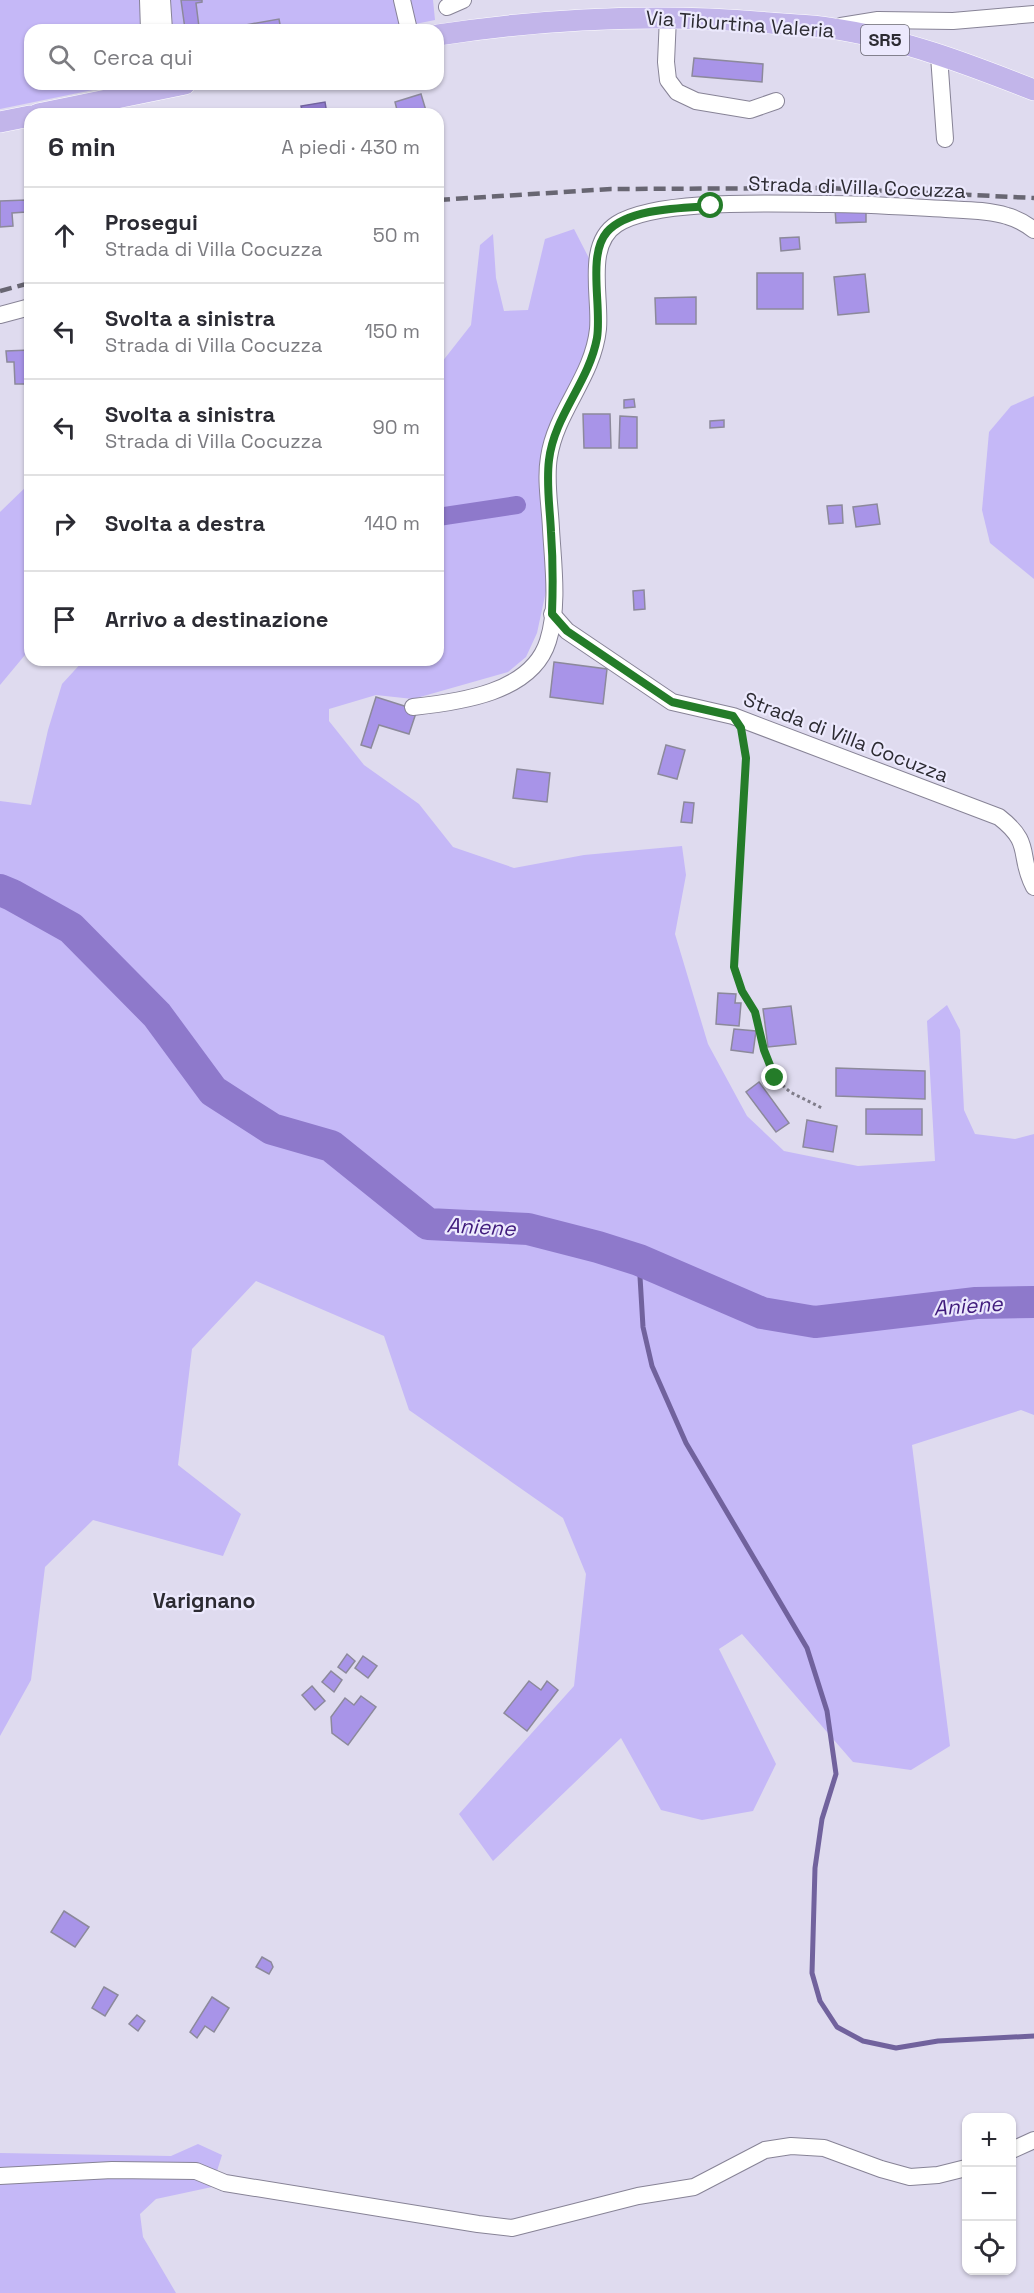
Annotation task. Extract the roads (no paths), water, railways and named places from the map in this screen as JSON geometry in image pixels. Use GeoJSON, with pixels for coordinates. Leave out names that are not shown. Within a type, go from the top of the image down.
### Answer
{"type":"FeatureCollection","features":[{"type":"Feature","properties":{"kind":"main road","name":"Via Tiburtina Valeria"},"geometry":{"type":"LineString","coordinates":[[444,33],[546,21],[668,17],[729,19],[829,28],[884,40],[939,56],[1034,90]]}},
{"type":"Feature","properties":{"kind":"main road"},"geometry":{"type":"LineString","coordinates":[[65,108],[145,90]]}},
{"type":"Feature","properties":{"kind":"main road"},"geometry":{"type":"LineString","coordinates":[[0,122],[24,117]]}},
{"type":"Feature","properties":{"kind":"street"},"geometry":{"type":"LineString","coordinates":[[148,0],[148,24]]}},
{"type":"Feature","properties":{"kind":"street"},"geometry":{"type":"LineString","coordinates":[[162,0],[164,24]]}},
{"type":"Feature","properties":{"kind":"street"},"geometry":{"type":"LineString","coordinates":[[402,0],[408,24]]}},
{"type":"Feature","properties":{"kind":"street"},"geometry":{"type":"LineString","coordinates":[[447,7],[463,0]]}},
{"type":"Feature","properties":{"kind":"street"},"geometry":{"type":"LineString","coordinates":[[829,28],[879,20],[953,21],[1034,14]]}},
{"type":"Feature","properties":{"kind":"street"},"geometry":{"type":"LineString","coordinates":[[668,17],[666,62],[668,80],[677,92],[696,101],[750,111],[776,101]]}},
{"type":"Feature","properties":{"kind":"street"},"geometry":{"type":"LineString","coordinates":[[939,56],[945,140]]}},
{"type":"Feature","properties":{"kind":"street","name":"Strada di Villa Cocuzza"},"geometry":{"type":"LineString","coordinates":[[413,707],[469,699],[500,688],[517,678],[538,659],[545,648],[552,614],[553,567],[549,459],[559,425],[591,361],[598,321],[598,252],[603,238],[616,224],[645,214],[681,208],[739,204],[848,204],[992,213],[1016,219],[1034,230]]}},
{"type":"Feature","properties":{"kind":"street"},"geometry":{"type":"LineString","coordinates":[[0,315],[24,309]]}},
{"type":"Feature","properties":{"kind":"street","name":"Strada di Villa Cocuzza"},"geometry":{"type":"LineString","coordinates":[[552,614],[567,631],[672,702],[733,716],[999,817],[1012,826],[1022,839],[1028,876],[1034,887]]}},
{"type":"Feature","properties":{"kind":"street"},"geometry":{"type":"LineString","coordinates":[[1016,2148],[1034,2140]]}},
{"type":"Feature","properties":{"kind":"street"},"geometry":{"type":"LineString","coordinates":[[0,2176],[112,2170],[196,2171],[225,2183],[512,2228],[638,2196],[694,2187],[765,2150],[791,2146],[824,2148],[881,2169],[910,2176],[938,2175],[962,2169]]}},
{"type":"Feature","properties":{"kind":"waterway"},"geometry":{"type":"LineString","coordinates":[[444,516],[517,505]]}},
{"type":"Feature","properties":{"kind":"waterway","name":"Aniene"},"geometry":{"type":"LineString","coordinates":[[0,890],[71,928],[157,1015],[213,1091],[272,1129],[331,1146],[428,1224],[528,1229],[639,1260],[762,1313],[815,1322],[976,1303],[1034,1302]]}},
{"type":"Feature","properties":{"kind":"waterway"},"geometry":{"type":"LineString","coordinates":[[639,1260],[643,1327],[652,1366],[686,1443],[807,1648],[827,1711],[836,1774],[822,1819],[815,1868],[812,1973],[820,2001],[837,2027],[863,2041],[896,2048],[938,2041],[1034,2036]]}},
{"type":"Feature","properties":{"kind":"railway"},"geometry":{"type":"LineString","coordinates":[[444,200],[611,189],[827,188],[1034,198]]}},
{"type":"Feature","properties":{"kind":"railway"},"geometry":{"type":"LineString","coordinates":[[0,291],[24,285]]}},
{"type":"Feature","properties":{"kind":"district","name":"Varignano"},"geometry":{"type":"Point","coordinates":[204,1601]}}]}
